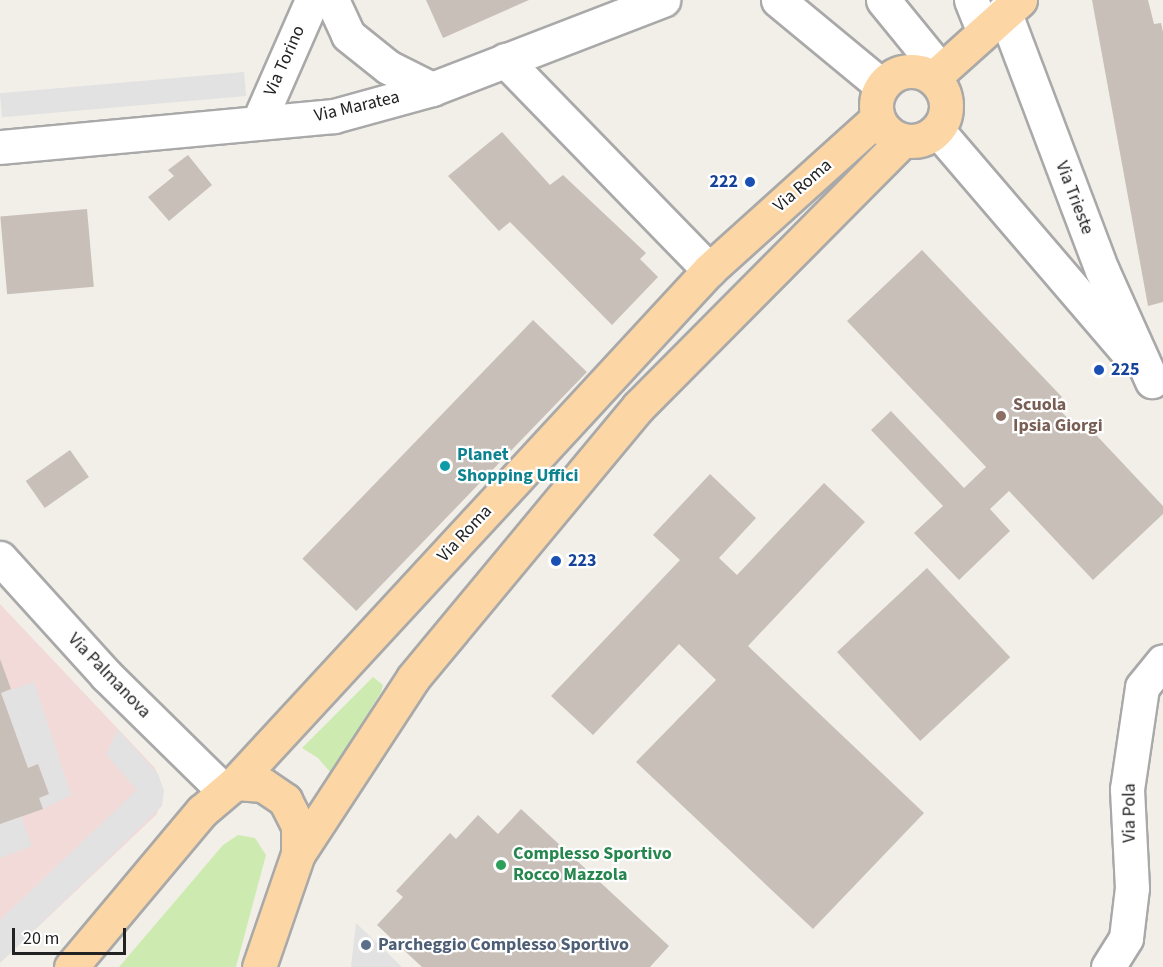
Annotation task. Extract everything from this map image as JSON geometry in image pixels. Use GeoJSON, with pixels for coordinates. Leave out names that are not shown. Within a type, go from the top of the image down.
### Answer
{"type":"FeatureCollection","features":[{"type":"Feature","properties":{"kind":"main road"},"geometry":{"type":"LineString","coordinates":[[937,74],[994,10]]}},
{"type":"Feature","properties":{"kind":"main road"},"geometry":{"type":"LineString","coordinates":[[906,71],[937,74],[945,94],[947,113],[938,131],[921,141],[902,141],[888,133],[878,118],[876,102],[882,86],[906,71]]}},
{"type":"Feature","properties":{"kind":"main road","name":"Via Roma"},"geometry":{"type":"LineString","coordinates":[[71,967],[229,786],[709,270],[878,118]]}},
{"type":"Feature","properties":{"kind":"main road","name":"Via Roma"},"geometry":{"type":"LineString","coordinates":[[259,967],[298,854],[413,678],[638,407],[902,141]]}},
{"type":"Feature","properties":{"kind":"main road"},"geometry":{"type":"LineString","coordinates":[[229,786],[263,785],[285,800],[298,825],[298,854]]}},
{"type":"Feature","properties":{"kind":"street","name":"Via Torino"},"geometry":{"type":"LineString","coordinates":[[258,123],[312,0]]}},
{"type":"Feature","properties":{"kind":"street"},"geometry":{"type":"LineString","coordinates":[[332,0],[348,35],[388,67],[432,89]]}},
{"type":"Feature","properties":{"kind":"street","name":"Via Maratea"},"geometry":{"type":"LineString","coordinates":[[0,147],[334,116],[432,89],[663,0]]}},
{"type":"Feature","properties":{"kind":"street"},"geometry":{"type":"LineString","coordinates":[[778,0],[882,86]]}},
{"type":"Feature","properties":{"kind":"street"},"geometry":{"type":"LineString","coordinates":[[883,0],[937,74]]}},
{"type":"Feature","properties":{"kind":"street","name":"Via Trieste"},"geometry":{"type":"LineString","coordinates":[[994,10],[1102,270],[1157,389]]}},
{"type":"Feature","properties":{"kind":"street"},"geometry":{"type":"LineString","coordinates":[[505,60],[709,270]]}},
{"type":"Feature","properties":{"kind":"street","name":"Via Trieste"},"geometry":{"type":"LineString","coordinates":[[938,131],[1157,389]]}},
{"type":"Feature","properties":{"kind":"street","name":"Via Palmanova"},"geometry":{"type":"LineString","coordinates":[[0,558],[106,675],[229,786]]}},
{"type":"Feature","properties":{"kind":"street","name":"Via Pola"},"geometry":{"type":"LineString","coordinates":[[1108,967],[1126,938],[1132,888],[1127,789],[1142,687],[1163,661]]}},
{"type":"Feature","properties":{"kind":"shaded area"},"geometry":{"type":"Polygon","coordinates":[[[244,72],[246,96],[2,117],[0,93],[244,72]]]}},
{"type":"Feature","properties":{"kind":"shaded area"},"geometry":{"type":"Polygon","coordinates":[[[0,604],[155,768],[164,791],[157,814],[0,963],[0,604]]]}},
{"type":"Feature","properties":{"kind":"shaded area"},"geometry":{"type":"Polygon","coordinates":[[[34,682],[71,795],[43,809],[39,798],[49,794],[38,764],[28,768],[1,693],[34,682]]]}},
{"type":"Feature","properties":{"kind":"shaded area"},"geometry":{"type":"Polygon","coordinates":[[[118,730],[158,774],[164,791],[162,806],[0,963],[0,920],[137,790],[106,754],[118,730]]]}},
{"type":"Feature","properties":{"kind":"shaded area"},"geometry":{"type":"Polygon","coordinates":[[[21,816],[32,846],[0,858],[0,824],[21,816]]]}},
{"type":"Feature","properties":{"kind":"shaded area","name":"Parcheggio Complesso Sportivo"},"geometry":{"type":"Polygon","coordinates":[[[356,923],[402,967],[351,967],[356,923]]]}},
{"type":"Feature","properties":{"kind":"green space"},"geometry":{"type":"Polygon","coordinates":[[[373,677],[383,685],[381,692],[331,773],[318,758],[302,748],[373,677]]]}},
{"type":"Feature","properties":{"kind":"green space"},"geometry":{"type":"Polygon","coordinates":[[[238,835],[255,838],[266,855],[236,967],[119,967],[223,845],[238,835]]]}},
{"type":"Feature","properties":{"kind":"building"},"geometry":{"type":"Polygon","coordinates":[[[426,0],[529,0],[443,38],[426,0]]]}},
{"type":"Feature","properties":{"kind":"building"},"geometry":{"type":"Polygon","coordinates":[[[1092,0],[1148,0],[1154,24],[1161,23],[1163,32],[1163,302],[1148,306],[1092,0]]]}},
{"type":"Feature","properties":{"kind":"building"},"geometry":{"type":"Polygon","coordinates":[[[502,132],[550,185],[563,175],[646,253],[640,259],[658,277],[612,325],[510,222],[499,231],[448,176],[502,132]]]}},
{"type":"Feature","properties":{"kind":"building"},"geometry":{"type":"Polygon","coordinates":[[[188,155],[212,185],[169,221],[148,197],[174,176],[168,170],[188,155]]]}},
{"type":"Feature","properties":{"kind":"building"},"geometry":{"type":"Polygon","coordinates":[[[87,209],[94,287],[7,294],[0,217],[87,209]]]}},
{"type":"Feature","properties":{"kind":"building","name":"Scuola Ipsia Giorgi"},"geometry":{"type":"Polygon","coordinates":[[[922,250],[1062,397],[1054,404],[1076,427],[1082,420],[1163,506],[1163,514],[1093,580],[1009,491],[990,509],[1010,531],[959,580],[914,533],[943,506],[871,430],[891,411],[964,488],[986,467],[847,321],[922,250]]]}},
{"type":"Feature","properties":{"kind":"building","name":"Planet Shopping Uffici"},"geometry":{"type":"Polygon","coordinates":[[[533,320],[587,372],[356,611],[302,559],[533,320]]]}},
{"type":"Feature","properties":{"kind":"building"},"geometry":{"type":"Polygon","coordinates":[[[70,450],[89,477],[45,508],[26,481],[70,450]]]}},
{"type":"Feature","properties":{"kind":"building"},"geometry":{"type":"Polygon","coordinates":[[[710,474],[756,518],[719,558],[737,575],[824,483],[865,522],[748,646],[924,813],[813,929],[636,762],[716,680],[679,644],[593,735],[551,696],[680,560],[653,535],[710,474]]]}},
{"type":"Feature","properties":{"kind":"building"},"geometry":{"type":"Polygon","coordinates":[[[927,568],[1010,657],[920,741],[837,652],[927,568]]]}},
{"type":"Feature","properties":{"kind":"building"},"geometry":{"type":"Polygon","coordinates":[[[0,659],[11,689],[1,693],[28,768],[38,764],[49,794],[39,798],[43,809],[0,824],[0,659]]]}},
{"type":"Feature","properties":{"kind":"building","name":"Complesso Sportivo Rocco Mazzola"},"geometry":{"type":"Polygon","coordinates":[[[521,809],[669,946],[650,967],[422,967],[377,925],[403,897],[396,891],[450,833],[456,839],[478,815],[498,834],[521,809]]]}},
{"type":"Feature","properties":{"kind":"place","name":"222"},"geometry":{"type":"Point","coordinates":[750,182]}},
{"type":"Feature","properties":{"kind":"place","name":"225"},"geometry":{"type":"Point","coordinates":[1099,370]}},
{"type":"Feature","properties":{"kind":"place","name":"Scuola Ipsia Giorgi"},"geometry":{"type":"Point","coordinates":[1001,416]}},
{"type":"Feature","properties":{"kind":"place","name":"Planet Shopping Uffici"},"geometry":{"type":"Point","coordinates":[445,466]}},
{"type":"Feature","properties":{"kind":"place","name":"223"},"geometry":{"type":"Point","coordinates":[556,561]}},
{"type":"Feature","properties":{"kind":"place","name":"Complesso Sportivo Rocco Mazzola"},"geometry":{"type":"Point","coordinates":[501,865]}},
{"type":"Feature","properties":{"kind":"place","name":"Parcheggio Complesso Sportivo"},"geometry":{"type":"Point","coordinates":[366,945]}}]}
